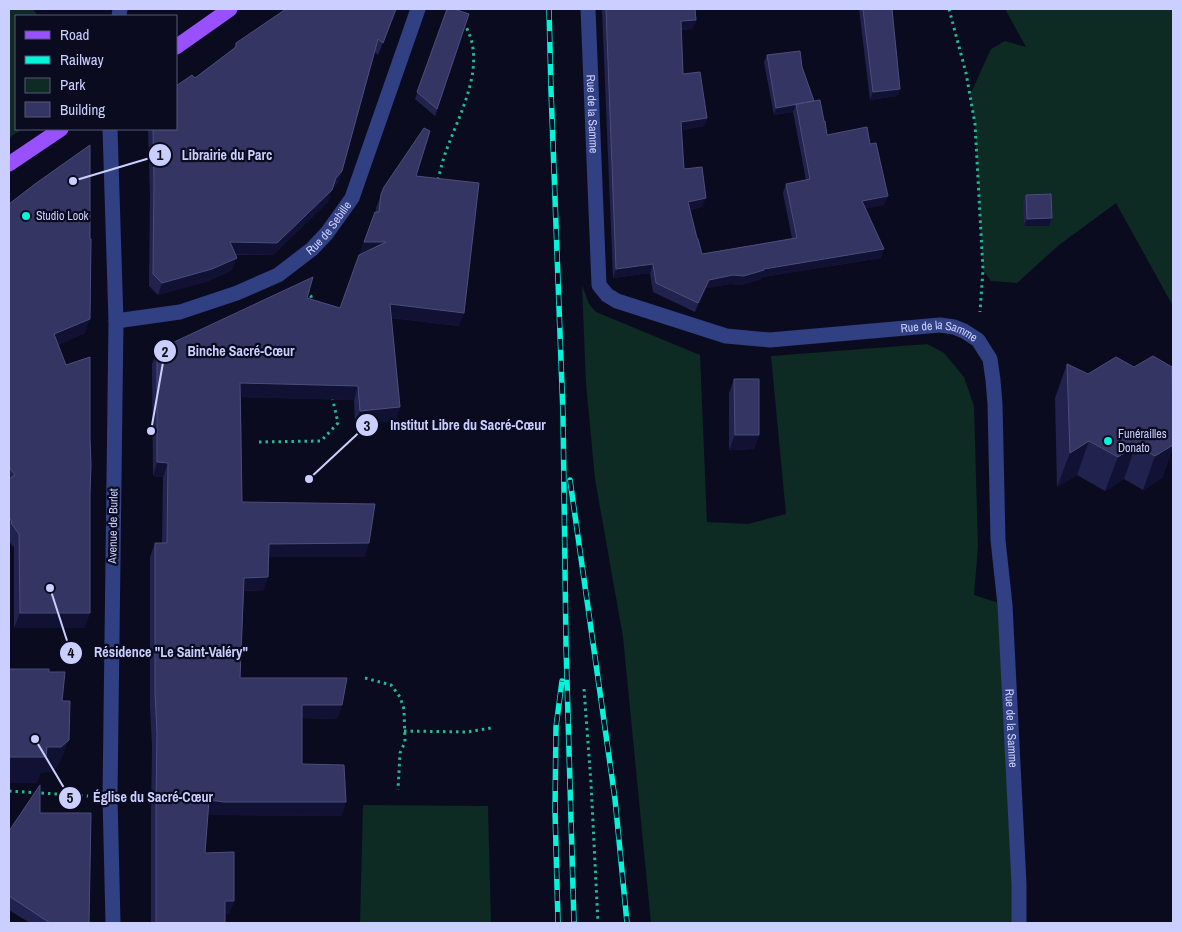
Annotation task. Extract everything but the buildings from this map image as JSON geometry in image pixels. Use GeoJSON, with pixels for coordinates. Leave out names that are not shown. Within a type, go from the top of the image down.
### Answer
{"type":"FeatureCollection","features":[{"type":"Feature","properties":{"kind":"main road"},"geometry":{"type":"LineString","coordinates":[[178,46],[230,9]]}},
{"type":"Feature","properties":{"kind":"main road"},"geometry":{"type":"LineString","coordinates":[[9,164],[60,130]]}},
{"type":"Feature","properties":{"kind":"street","name":"Rue de Sebille"},"geometry":{"type":"LineString","coordinates":[[116,321],[180,312],[236,293],[278,275],[312,249],[327,233],[352,198],[418,9]]}},
{"type":"Feature","properties":{"kind":"street","name":"Rue de la Samme"},"geometry":{"type":"LineString","coordinates":[[588,9],[599,285],[607,295],[617,301],[726,336],[770,340],[940,325],[954,327],[964,330],[978,340],[990,359],[994,388],[998,540],[1005,605],[1019,884],[1019,923]]}},
{"type":"Feature","properties":{"kind":"street","name":"Avenue de Burlet"},"geometry":{"type":"LineString","coordinates":[[110,130],[116,321],[110,797],[113,923]]}},
{"type":"Feature","properties":{"kind":"path"},"geometry":{"type":"LineString","coordinates":[[949,9],[966,73],[975,124],[983,270],[978,340]]}},
{"type":"Feature","properties":{"kind":"path"},"geometry":{"type":"LineString","coordinates":[[438,183],[444,156],[471,82],[474,65],[473,45],[462,21]]}},
{"type":"Feature","properties":{"kind":"path"},"geometry":{"type":"LineString","coordinates":[[290,267],[311,296],[313,305]]}},
{"type":"Feature","properties":{"kind":"path"},"geometry":{"type":"LineString","coordinates":[[259,442],[321,441],[338,423],[332,396]]}},
{"type":"Feature","properties":{"kind":"path"},"geometry":{"type":"LineString","coordinates":[[365,678],[391,685],[400,697],[404,709],[405,742],[400,753],[398,790]]}},
{"type":"Feature","properties":{"kind":"path"},"geometry":{"type":"LineString","coordinates":[[584,689],[598,923]]}},
{"type":"Feature","properties":{"kind":"path"},"geometry":{"type":"LineString","coordinates":[[404,731],[467,732],[491,728]]}},
{"type":"Feature","properties":{"kind":"path"},"geometry":{"type":"LineString","coordinates":[[9,791],[110,797]]}},
{"type":"Feature","properties":{"kind":"green space"},"geometry":{"type":"Polygon","coordinates":[[[9,9],[33,9],[37,15],[15,15],[15,130],[21,130],[9,138],[9,9]]]}},
{"type":"Feature","properties":{"kind":"green space"},"geometry":{"type":"Polygon","coordinates":[[[1005,9],[1173,9],[1173,306],[1116,203],[1059,245],[1017,283],[991,281],[983,270],[975,124],[970,95],[991,49],[1005,41],[1026,47],[1005,9]]]}},
{"type":"Feature","properties":{"kind":"green space"},"geometry":{"type":"Polygon","coordinates":[[[582,285],[589,304],[596,312],[700,355],[707,522],[748,524],[786,514],[771,356],[927,344],[944,353],[964,377],[974,406],[978,547],[974,595],[1005,605],[1017,923],[651,923],[623,637],[595,479],[586,384],[582,285]]]}},
{"type":"Feature","properties":{"kind":"green space"},"geometry":{"type":"Polygon","coordinates":[[[363,805],[488,806],[491,923],[360,923],[363,805]]]}},
{"type":"Feature","properties":{"kind":"railway"},"geometry":{"type":"LineString","coordinates":[[549,9],[563,415],[566,646],[574,923]]}},
{"type":"Feature","properties":{"kind":"railway"},"geometry":{"type":"LineString","coordinates":[[570,480],[615,799],[627,923]]}},
{"type":"Feature","properties":{"kind":"railway"},"geometry":{"type":"LineString","coordinates":[[558,923],[555,811],[556,727],[562,681]]}},
{"type":"Feature","properties":{"kind":"place","name":"Librairie du Parc"},"geometry":{"type":"Point","coordinates":[73,181]}},
{"type":"Feature","properties":{"kind":"place","name":"Studio Look"},"geometry":{"type":"Point","coordinates":[26,216]}},
{"type":"Feature","properties":{"kind":"place","name":"Binche Sacré-Cœur"},"geometry":{"type":"Point","coordinates":[151,431]}},
{"type":"Feature","properties":{"kind":"place","name":"Funérailles Donato"},"geometry":{"type":"Point","coordinates":[1108,441]}},
{"type":"Feature","properties":{"kind":"place","name":"Institut Libre du Sacré-Cœur"},"geometry":{"type":"Point","coordinates":[309,479]}},
{"type":"Feature","properties":{"kind":"place","name":"Résidence \"Le Saint-Valéry\""},"geometry":{"type":"Point","coordinates":[50,588]}},
{"type":"Feature","properties":{"kind":"place","name":"Église du Sacré-Cœur"},"geometry":{"type":"Point","coordinates":[35,739]}}]}
